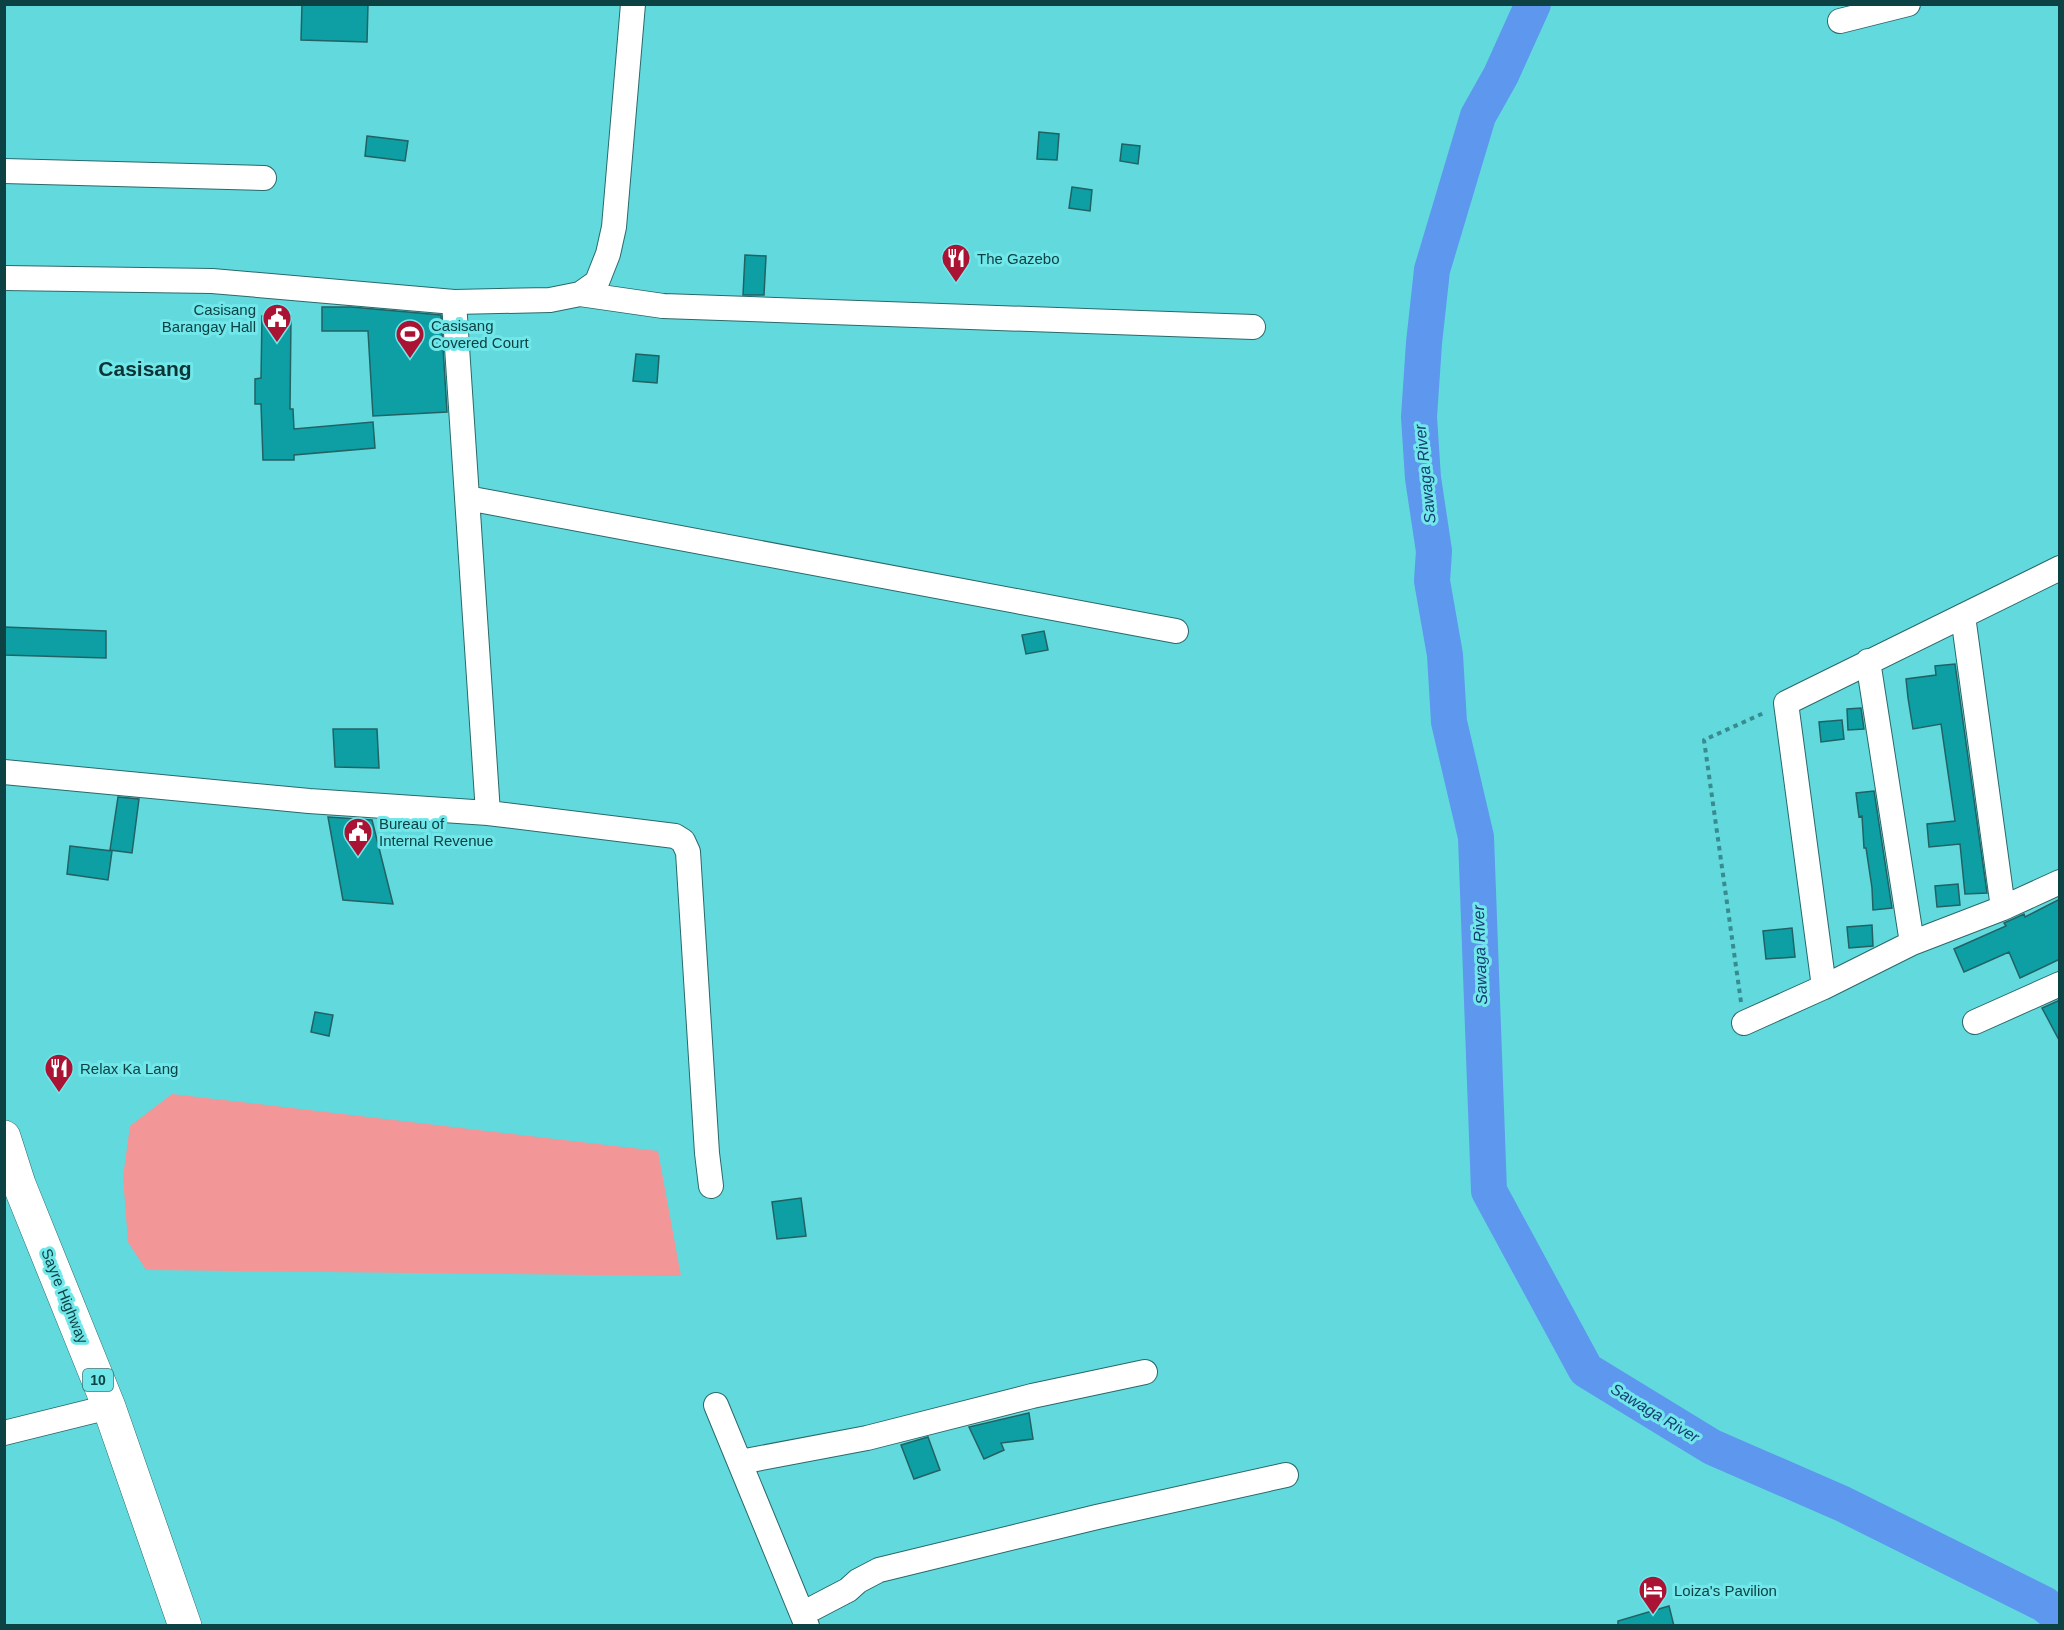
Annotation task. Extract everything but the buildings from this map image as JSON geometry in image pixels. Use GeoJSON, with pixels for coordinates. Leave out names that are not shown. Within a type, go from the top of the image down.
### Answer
{"type":"FeatureCollection","features":[{"type":"Feature","properties":{"kind":"highway","name":"Sayre Highway"},"geometry":{"type":"LineString","coordinates":[[4,1137],[18,1184],[109,1407],[185,1626]]}},
{"type":"Feature","properties":{"kind":"street"},"geometry":{"type":"LineString","coordinates":[[580,294],[597,282],[608,254],[614,227],[633,4]]}},
{"type":"Feature","properties":{"kind":"street"},"geometry":{"type":"LineString","coordinates":[[1840,21],[1908,4]]}},
{"type":"Feature","properties":{"kind":"street"},"geometry":{"type":"LineString","coordinates":[[4,171],[264,178]]}},
{"type":"Feature","properties":{"kind":"street"},"geometry":{"type":"LineString","coordinates":[[4,278],[212,281],[454,302],[550,300],[580,294],[663,306],[890,312],[1253,327]]}},
{"type":"Feature","properties":{"kind":"street"},"geometry":{"type":"LineString","coordinates":[[454,302],[488,813]]}},
{"type":"Feature","properties":{"kind":"street"},"geometry":{"type":"LineString","coordinates":[[467,498],[1176,631]]}},
{"type":"Feature","properties":{"kind":"street"},"geometry":{"type":"LineString","coordinates":[[1824,987],[1786,703],[2060,568]]}},
{"type":"Feature","properties":{"kind":"street"},"geometry":{"type":"LineString","coordinates":[[1963,616],[2003,908]]}},
{"type":"Feature","properties":{"kind":"street"},"geometry":{"type":"LineString","coordinates":[[1868,662],[1912,944]]}},
{"type":"Feature","properties":{"kind":"street"},"geometry":{"type":"LineString","coordinates":[[4,772],[309,801],[488,813],[675,836],[683,841],[688,852],[711,1186]]}},
{"type":"Feature","properties":{"kind":"street"},"geometry":{"type":"LineString","coordinates":[[1744,1023],[1912,944],[2003,908],[2060,882]]}},
{"type":"Feature","properties":{"kind":"street"},"geometry":{"type":"LineString","coordinates":[[1975,1022],[2060,984]]}},
{"type":"Feature","properties":{"kind":"street"},"geometry":{"type":"LineString","coordinates":[[740,1462],[867,1438],[1032,1396],[1145,1372]]}},
{"type":"Feature","properties":{"kind":"street"},"geometry":{"type":"LineString","coordinates":[[717,1405],[805,1620],[858,1581],[879,1570],[1097,1516],[1286,1475]]}},
{"type":"Feature","properties":{"kind":"street"},"geometry":{"type":"LineString","coordinates":[[4,1433],[109,1407]]}},
{"type":"Feature","properties":{"kind":"path"},"geometry":{"type":"LineString","coordinates":[[1744,1023],[1704,740],[1786,703]]}},
{"type":"Feature","properties":{"kind":"shaded area"},"geometry":{"type":"Polygon","coordinates":[[[172,1094],[658,1151],[681,1276],[146,1270],[128,1242],[123,1177],[130,1126],[172,1094]]]}},
{"type":"Feature","properties":{"kind":"waterway","name":"Sawaga River"},"geometry":{"type":"LineString","coordinates":[[1533,4],[1501,75],[1478,116],[1432,270],[1419,417],[1423,478],[1434,551],[1432,581],[1445,655],[1449,722],[1476,837],[1489,1191],[1586,1370],[1712,1447],[1843,1504],[2044,1604],[2060,1617]]}},
{"type":"Feature","properties":{"kind":"place","name":"The Gazebo"},"geometry":{"type":"Point","coordinates":[956,284]}},
{"type":"Feature","properties":{"kind":"place","name":"Casisang Barangay Hall"},"geometry":{"type":"Point","coordinates":[277,344]}},
{"type":"Feature","properties":{"kind":"place","name":"Casisang Covered Court"},"geometry":{"type":"Point","coordinates":[410,360]}},
{"type":"Feature","properties":{"kind":"place","name":"Bureau of Internal Revenue"},"geometry":{"type":"Point","coordinates":[358,858]}},
{"type":"Feature","properties":{"kind":"place","name":"Relax Ka Lang"},"geometry":{"type":"Point","coordinates":[59,1094]}},
{"type":"Feature","properties":{"kind":"place","name":"Loiza's Pavilion"},"geometry":{"type":"Point","coordinates":[1653,1616]}},
{"type":"Feature","properties":{"kind":"district","name":"Casisang"},"geometry":{"type":"Point","coordinates":[145,368]}}]}
